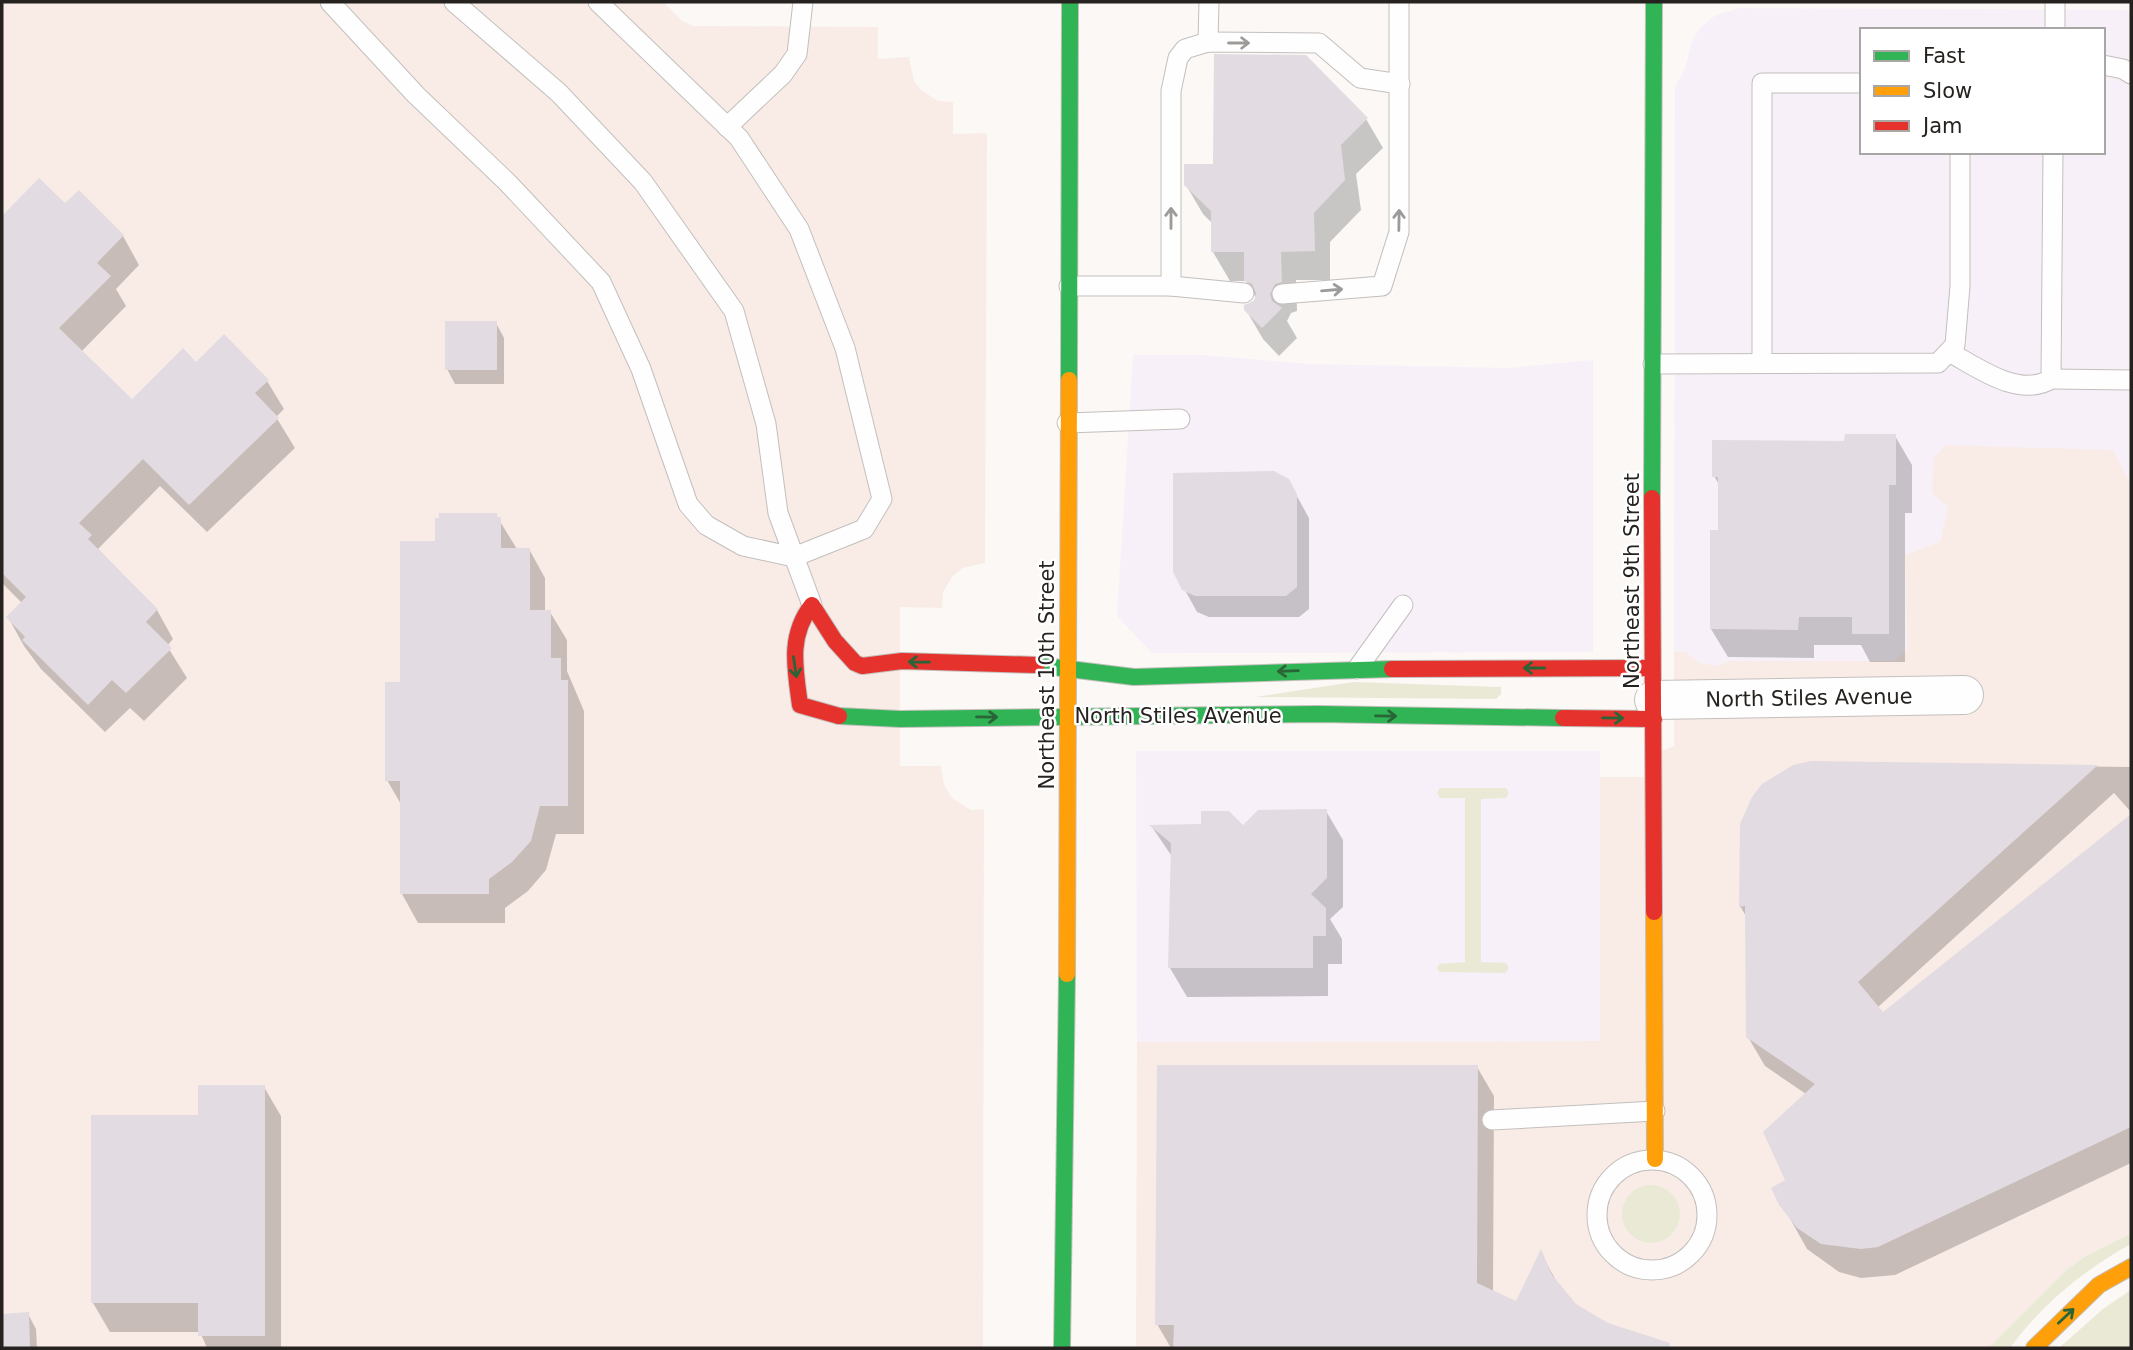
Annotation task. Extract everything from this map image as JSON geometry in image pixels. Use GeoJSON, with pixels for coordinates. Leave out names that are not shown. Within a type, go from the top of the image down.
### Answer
{"type":"FeatureCollection","features":[{"type":"Feature","properties":{"kind":"main road","name":"Northeast 10th Street"},"geometry":{"type":"LineString","coordinates":[[1062,1348],[1070,2]]}},
{"type":"Feature","properties":{"kind":"main road","name":"Northeast 9th Street"},"geometry":{"type":"LineString","coordinates":[[1654,2],[1653,696],[1656,1159]]}},
{"type":"Feature","properties":{"kind":"main road","name":"North Stiles Avenue"},"geometry":{"type":"LineString","coordinates":[[812,605],[835,641],[855,663],[862,666],[902,662],[1011,662],[1134,677],[1357,669],[1653,696],[1318,715],[900,719],[830,715],[803,709],[792,650],[798,619],[812,605]]}},
{"type":"Feature","properties":{"kind":"main road"},"geometry":{"type":"LineString","coordinates":[[2034,1348],[2099,1285],[2131,1267]]}},
{"type":"Feature","properties":{"kind":"street","name":"North Stiles Avenue"},"geometry":{"type":"LineString","coordinates":[[1653,696],[1964,695]]}},
{"type":"Feature","properties":{"kind":"lane"},"geometry":{"type":"LineString","coordinates":[[330,2],[416,95],[508,183],[601,282],[641,369],[688,504],[705,525],[743,546],[794,557],[864,529],[882,499],[845,348],[799,229],[739,138],[598,2]]}},
{"type":"Feature","properties":{"kind":"lane"},"geometry":{"type":"LineString","coordinates":[[454,2],[559,93],[643,182],[734,311],[766,424],[778,513],[812,605]]}},
{"type":"Feature","properties":{"kind":"lane"},"geometry":{"type":"LineString","coordinates":[[727,127],[783,75],[797,54],[803,2]]}},
{"type":"Feature","properties":{"kind":"lane"},"geometry":{"type":"LineString","coordinates":[[1208,43],[1209,2]]}},
{"type":"Feature","properties":{"kind":"lane"},"geometry":{"type":"LineString","coordinates":[[1282,294],[1382,286],[1399,232],[1399,2]]}},
{"type":"Feature","properties":{"kind":"lane"},"geometry":{"type":"LineString","coordinates":[[2055,2],[2055,28]]}},
{"type":"Feature","properties":{"kind":"lane"},"geometry":{"type":"LineString","coordinates":[[1171,286],[1171,91],[1178,58],[1185,49],[1208,43],[1319,43],[1360,78],[1400,84]]}},
{"type":"Feature","properties":{"kind":"lane"},"geometry":{"type":"LineString","coordinates":[[2105,66],[2131,74]]}},
{"type":"Feature","properties":{"kind":"lane"},"geometry":{"type":"LineString","coordinates":[[1762,363],[1762,83],[1860,83]]}},
{"type":"Feature","properties":{"kind":"lane"},"geometry":{"type":"LineString","coordinates":[[1653,364],[1937,363],[1955,345],[1960,286],[1960,154]]}},
{"type":"Feature","properties":{"kind":"lane"},"geometry":{"type":"LineString","coordinates":[[2051,379],[2053,154]]}},
{"type":"Feature","properties":{"kind":"lane"},"geometry":{"type":"LineString","coordinates":[[1069,286],[1171,286],[1244,293]]}},
{"type":"Feature","properties":{"kind":"lane"},"geometry":{"type":"LineString","coordinates":[[1949,352],[2006,383],[2044,383],[2051,379],[2131,380]]}},
{"type":"Feature","properties":{"kind":"lane"},"geometry":{"type":"LineString","coordinates":[[1067,423],[1180,419]]}},
{"type":"Feature","properties":{"kind":"lane"},"geometry":{"type":"LineString","coordinates":[[1357,669],[1403,605]]}},
{"type":"Feature","properties":{"kind":"lane"},"geometry":{"type":"LineString","coordinates":[[1492,1120],[1656,1111]]}},
{"type":"Feature","properties":{"kind":"lane"},"geometry":{"type":"LineString","coordinates":[[1656,1159],[1673,1164],[1688,1173],[1699,1187],[1706,1204],[1706,1222],[1701,1239],[1691,1254],[1677,1264],[1659,1269],[1641,1269],[1624,1262],[1610,1250],[1600,1234],[1598,1207],[1607,1182],[1621,1169],[1638,1161],[1656,1159]]}},
{"type":"Feature","properties":{"kind":"shaded area"},"geometry":{"type":"Polygon","coordinates":[[[2,2],[663,2],[681,20],[693,26],[878,27],[878,59],[909,57],[914,81],[921,90],[938,101],[953,102],[953,134],[987,133],[985,563],[963,568],[952,577],[943,592],[942,608],[900,607],[900,766],[941,766],[944,785],[953,799],[971,810],[984,809],[983,1348],[2,1348],[2,2]]]}},
{"type":"Feature","properties":{"kind":"shaded area"},"geometry":{"type":"Polygon","coordinates":[[[1740,8],[2131,10],[2131,484],[2113,450],[1932,493],[1948,507],[1940,542],[1905,555],[1907,649],[1895,661],[1728,661],[1717,667],[1700,663],[1686,652],[1674,652],[1675,87],[1685,69],[1692,40],[1702,26],[1716,15],[1740,8]]]}},
{"type":"Feature","properties":{"kind":"shaded area"},"geometry":{"type":"Polygon","coordinates":[[[1133,355],[1203,355],[1310,364],[1509,368],[1593,360],[1593,652],[1152,653],[1117,616],[1133,355]]]}},
{"type":"Feature","properties":{"kind":"shaded area"},"geometry":{"type":"Polygon","coordinates":[[[1946,445],[2113,450],[2131,484],[2131,1234],[2084,1257],[2065,1271],[1988,1348],[1136,1348],[1137,1042],[1600,1041],[1600,777],[1650,777],[1655,754],[1674,746],[1674,652],[1686,652],[1700,663],[1717,666],[1728,661],[1895,661],[1907,649],[1905,555],[1940,542],[1948,507],[1932,493],[1934,457],[1946,445]]]}},
{"type":"Feature","properties":{"kind":"shaded area"},"geometry":{"type":"Polygon","coordinates":[[[1136,751],[1600,751],[1600,1041],[1137,1042],[1136,751]]]}},
{"type":"Feature","properties":{"kind":"green space"},"geometry":{"type":"Polygon","coordinates":[[[1354,682],[1501,687],[1501,694],[1496,699],[1256,697],[1354,682]]]}},
{"type":"Feature","properties":{"kind":"green space"},"geometry":{"type":"Polygon","coordinates":[[[1440,788],[1506,788],[1509,793],[1506,798],[1481,799],[1481,962],[1506,963],[1509,968],[1505,973],[1439,972],[1437,968],[1439,964],[1465,962],[1465,798],[1440,798],[1437,793],[1440,788]]]}},
{"type":"Feature","properties":{"kind":"green space"},"geometry":{"type":"Polygon","coordinates":[[[1651,1185],[1662,1187],[1675,1198],[1680,1214],[1678,1225],[1667,1238],[1651,1243],[1640,1241],[1627,1230],[1622,1214],[1624,1203],[1635,1190],[1651,1185]]]}},
{"type":"Feature","properties":{"kind":"green space"},"geometry":{"type":"Polygon","coordinates":[[[2131,1234],[2131,1244],[2065,1289],[2022,1332],[2010,1348],[1988,1348],[2065,1271],[2084,1257],[2131,1234]]]}},
{"type":"Feature","properties":{"kind":"green space"},"geometry":{"type":"Polygon","coordinates":[[[2131,1290],[2131,1348],[2059,1348],[2103,1309],[2131,1290]]]}},
{"type":"Feature","properties":{"kind":"building"},"geometry":{"type":"Polygon","coordinates":[[[1214,54],[1306,55],[1368,118],[1341,145],[1345,180],[1314,213],[1315,251],[1281,252],[1282,282],[1275,284],[1270,294],[1272,301],[1282,308],[1262,328],[1244,310],[1244,305],[1254,301],[1256,293],[1252,284],[1244,281],[1244,252],[1211,252],[1211,211],[1184,185],[1184,164],[1213,164],[1214,54]]]}},
{"type":"Feature","properties":{"kind":"building"},"geometry":{"type":"Polygon","coordinates":[[[39,178],[65,203],[79,190],[124,235],[97,263],[111,276],[59,328],[132,399],[183,348],[196,362],[224,334],[269,380],[255,393],[279,418],[189,505],[143,459],[79,523],[92,535],[88,539],[158,609],[146,622],[172,648],[126,693],[112,680],[88,705],[22,640],[25,637],[6,617],[26,597],[2,573],[2,216],[39,178]]]}},
{"type":"Feature","properties":{"kind":"building"},"geometry":{"type":"Polygon","coordinates":[[[445,321],[497,321],[497,370],[445,370],[445,321]]]}},
{"type":"Feature","properties":{"kind":"building"},"geometry":{"type":"Polygon","coordinates":[[[1845,434],[1896,434],[1896,485],[1889,485],[1889,634],[1852,634],[1852,617],[1799,617],[1798,630],[1710,629],[1710,530],[1718,530],[1718,477],[1712,477],[1712,440],[1844,441],[1845,434]]]}},
{"type":"Feature","properties":{"kind":"building"},"geometry":{"type":"Polygon","coordinates":[[[1274,471],[1289,479],[1297,494],[1297,587],[1286,596],[1195,596],[1182,590],[1173,572],[1173,473],[1274,471]]]}},
{"type":"Feature","properties":{"kind":"building"},"geometry":{"type":"Polygon","coordinates":[[[439,513],[497,513],[497,517],[501,517],[501,548],[530,548],[530,610],[551,610],[551,658],[561,658],[561,680],[568,680],[568,806],[540,806],[531,841],[512,862],[489,879],[489,894],[400,894],[400,781],[385,781],[385,682],[400,682],[400,541],[435,541],[435,518],[439,518],[439,513]]]}},
{"type":"Feature","properties":{"kind":"building"},"geometry":{"type":"Polygon","coordinates":[[[1811,761],[2098,765],[1858,982],[1883,1012],[2131,814],[2131,1127],[1878,1247],[1861,1249],[1821,1244],[1797,1228],[1779,1205],[1771,1188],[1785,1180],[1763,1132],[1815,1084],[1746,1037],[1745,906],[1739,907],[1740,824],[1752,797],[1762,784],[1793,765],[1811,761]]]}},
{"type":"Feature","properties":{"kind":"building"},"geometry":{"type":"Polygon","coordinates":[[[1327,809],[1327,878],[1311,894],[1326,908],[1326,936],[1313,936],[1313,968],[1168,968],[1171,843],[1149,825],[1201,824],[1201,811],[1229,811],[1243,825],[1258,810],[1327,809]]]}},
{"type":"Feature","properties":{"kind":"building"},"geometry":{"type":"Polygon","coordinates":[[[1157,1065],[1478,1065],[1477,1283],[1516,1301],[1541,1249],[1552,1275],[1576,1304],[1608,1323],[1670,1343],[1669,1348],[1173,1348],[1174,1325],[1155,1325],[1157,1065]]]}},
{"type":"Feature","properties":{"kind":"building"},"geometry":{"type":"Polygon","coordinates":[[[198,1085],[265,1085],[265,1336],[198,1336],[198,1303],[91,1303],[91,1115],[198,1115],[198,1085]]]}},
{"type":"Feature","properties":{"kind":"building"},"geometry":{"type":"Polygon","coordinates":[[[29,1312],[30,1348],[2,1348],[2,1314],[29,1312]]]}},
{"type":"Feature","properties":{"kind":"traffic: fast"},"geometry":{"type":"LineString","coordinates":[[1069,380],[1070,2]]}},
{"type":"Feature","properties":{"kind":"traffic: fast"},"geometry":{"type":"LineString","coordinates":[[1652,498],[1654,2]]}},
{"type":"Feature","properties":{"kind":"traffic: fast"},"geometry":{"type":"LineString","coordinates":[[1037,665],[1134,677],[1392,669]]}},
{"type":"Feature","properties":{"kind":"traffic: fast"},"geometry":{"type":"LineString","coordinates":[[839,716],[900,719],[1318,714],[1563,718]]}},
{"type":"Feature","properties":{"kind":"traffic: fast"},"geometry":{"type":"LineString","coordinates":[[1062,1348],[1067,974]]}},
{"type":"Feature","properties":{"kind":"traffic: slow"},"geometry":{"type":"LineString","coordinates":[[1067,974],[1069,380]]}},
{"type":"Feature","properties":{"kind":"traffic: slow"},"geometry":{"type":"LineString","coordinates":[[1654,912],[1655,1159]]}},
{"type":"Feature","properties":{"kind":"traffic: slow"},"geometry":{"type":"LineString","coordinates":[[2034,1348],[2099,1285],[2131,1267]]}},
{"type":"Feature","properties":{"kind":"traffic: jam"},"geometry":{"type":"LineString","coordinates":[[1652,498],[1654,912]]}},
{"type":"Feature","properties":{"kind":"traffic: jam"},"geometry":{"type":"LineString","coordinates":[[839,716],[800,705],[795,665],[796,641],[799,628],[812,605],[835,641],[855,663],[862,666],[902,661],[1037,665]]}},
{"type":"Feature","properties":{"kind":"traffic: jam"},"geometry":{"type":"LineString","coordinates":[[1392,669],[1651,668]]}},
{"type":"Feature","properties":{"kind":"traffic: jam"},"geometry":{"type":"LineString","coordinates":[[1563,718],[1654,719]]}}]}
